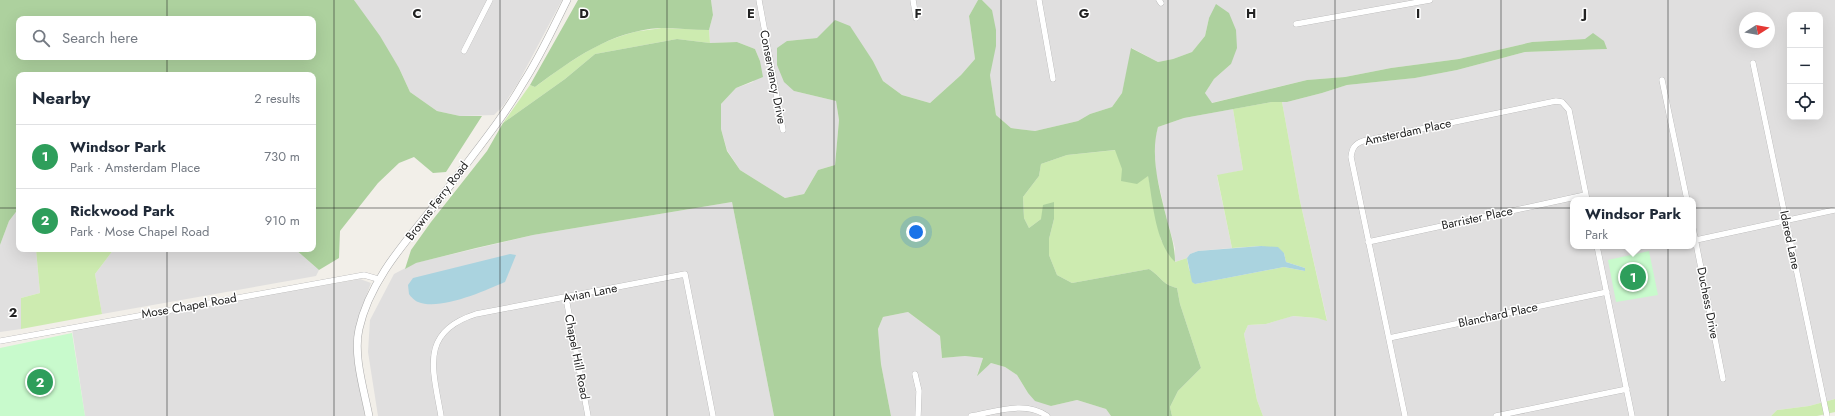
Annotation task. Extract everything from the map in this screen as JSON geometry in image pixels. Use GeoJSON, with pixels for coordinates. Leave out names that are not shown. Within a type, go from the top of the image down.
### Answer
{"type":"FeatureCollection","features":[{"type":"Feature","properties":{"kind":"street"},"geometry":{"type":"LineString","coordinates":[[464,51],[490,0]]}},
{"type":"Feature","properties":{"kind":"street","name":"Browns Ferry Road"},"geometry":{"type":"LineString","coordinates":[[369,416],[358,348],[359,330],[368,300],[378,279],[449,187],[519,90],[546,42],[567,0]]}},
{"type":"Feature","properties":{"kind":"street","name":"Conservancy Drive"},"geometry":{"type":"LineString","coordinates":[[759,0],[783,130]]}},
{"type":"Feature","properties":{"kind":"street"},"geometry":{"type":"LineString","coordinates":[[913,0],[916,18]]}},
{"type":"Feature","properties":{"kind":"street"},"geometry":{"type":"LineString","coordinates":[[1038,0],[1053,79]]}},
{"type":"Feature","properties":{"kind":"street"},"geometry":{"type":"LineString","coordinates":[[1296,24],[1430,0]]}},
{"type":"Feature","properties":{"kind":"street","name":"Idared Lane"},"geometry":{"type":"LineString","coordinates":[[1753,63],[1827,416]]}},
{"type":"Feature","properties":{"kind":"street"},"geometry":{"type":"LineString","coordinates":[[1662,80],[1686,197]]}},
{"type":"Feature","properties":{"kind":"street","name":"Amsterdam Place"},"geometry":{"type":"LineString","coordinates":[[1405,416],[1351,158],[1353,147],[1358,142],[1556,101],[1562,102],[1569,110],[1586,197]]}},
{"type":"Feature","properties":{"kind":"street","name":"Barrister Place"},"geometry":{"type":"LineString","coordinates":[[1368,242],[1570,200]]}},
{"type":"Feature","properties":{"kind":"street"},"geometry":{"type":"LineString","coordinates":[[1696,240],[1835,210]]}},
{"type":"Feature","properties":{"kind":"street","name":"Duchess Drive"},"geometry":{"type":"LineString","coordinates":[[1696,240],[1723,379]]}},
{"type":"Feature","properties":{"kind":"street"},"geometry":{"type":"LineString","coordinates":[[1598,249],[1632,416]]}},
{"type":"Feature","properties":{"kind":"street","name":"Avian Lane"},"geometry":{"type":"LineString","coordinates":[[441,416],[433,373],[433,358],[436,344],[445,330],[453,323],[476,314],[566,298],[685,274],[713,416]]}},
{"type":"Feature","properties":{"kind":"street","name":"Mose Chapel Road"},"geometry":{"type":"LineString","coordinates":[[0,341],[364,275],[378,279]]}},
{"type":"Feature","properties":{"kind":"street","name":"Blanchard Place"},"geometry":{"type":"LineString","coordinates":[[1389,338],[1607,292]]}},
{"type":"Feature","properties":{"kind":"street","name":"Chapel Hill Road"},"geometry":{"type":"LineString","coordinates":[[566,298],[588,416]]}},
{"type":"Feature","properties":{"kind":"street"},"geometry":{"type":"LineString","coordinates":[[915,374],[919,391],[918,416]]}},
{"type":"Feature","properties":{"kind":"street"},"geometry":{"type":"LineString","coordinates":[[1496,416],[1626,389]]}},
{"type":"Feature","properties":{"kind":"street"},"geometry":{"type":"LineString","coordinates":[[971,416],[1024,407],[1039,410],[1046,416]]}},
{"type":"Feature","properties":{"kind":"shaded area"},"geometry":{"type":"Polygon","coordinates":[[[354,0],[562,0],[518,83],[503,106],[494,115],[460,116],[437,111],[410,92],[399,68],[354,0]]]}},
{"type":"Feature","properties":{"kind":"shaded area"},"geometry":{"type":"Polygon","coordinates":[[[711,0],[978,0],[969,16],[975,59],[961,75],[930,103],[902,95],[883,81],[873,61],[861,44],[817,38],[787,41],[794,91],[836,101],[839,120],[835,165],[818,170],[804,194],[785,198],[740,170],[727,150],[721,129],[721,104],[736,88],[753,82],[760,61],[755,49],[737,42],[710,43],[709,30],[713,15],[711,0]]]}},
{"type":"Feature","properties":{"kind":"shaded area"},"geometry":{"type":"Polygon","coordinates":[[[982,0],[1835,0],[1835,399],[1809,406],[1777,410],[1771,416],[1263,416],[1257,400],[1244,334],[1248,325],[1266,324],[1292,316],[1327,320],[1300,201],[1282,102],[1322,93],[1347,85],[1414,78],[1457,70],[1525,52],[1606,49],[1586,39],[1532,42],[1459,59],[1391,68],[1345,77],[1307,80],[1211,103],[1205,93],[1214,79],[1231,64],[1209,18],[1205,36],[1192,52],[1173,59],[1158,62],[1132,48],[1122,93],[1112,107],[1090,114],[1078,121],[1035,131],[1011,128],[996,115],[990,75],[992,10],[982,0]]]}},
{"type":"Feature","properties":{"kind":"shaded area"},"geometry":{"type":"Polygon","coordinates":[[[1233,109],[1243,170],[1217,176],[1232,248],[1198,251],[1190,254],[1187,258],[1175,262],[1175,248],[1156,172],[1154,141],[1158,127],[1184,118],[1233,109]]]}},
{"type":"Feature","properties":{"kind":"shaded area"},"geometry":{"type":"Polygon","coordinates":[[[732,202],[774,416],[378,416],[368,352],[370,320],[394,274],[415,263],[533,235],[732,202]]]}},
{"type":"Feature","properties":{"kind":"shaded area"},"geometry":{"type":"Polygon","coordinates":[[[16,212],[16,252],[36,252],[40,293],[21,298],[21,329],[0,332],[0,245],[9,221],[16,212]]]}},
{"type":"Feature","properties":{"kind":"shaded area"},"geometry":{"type":"Polygon","coordinates":[[[112,252],[298,252],[319,270],[316,276],[102,314],[95,274],[112,252]]]}},
{"type":"Feature","properties":{"kind":"shaded area"},"geometry":{"type":"Polygon","coordinates":[[[360,279],[371,283],[357,321],[355,345],[356,368],[365,416],[85,416],[72,329],[360,279]]]}},
{"type":"Feature","properties":{"kind":"shaded area"},"geometry":{"type":"Polygon","coordinates":[[[908,312],[940,336],[942,358],[965,356],[983,358],[977,375],[991,363],[1005,367],[1017,375],[1028,393],[1051,406],[1077,400],[1106,409],[1111,416],[891,416],[881,364],[878,329],[883,317],[908,312]]]}},
{"type":"Feature","properties":{"kind":"green space"},"geometry":{"type":"Polygon","coordinates":[[[0,0],[354,0],[380,36],[399,68],[410,92],[437,111],[460,116],[482,116],[446,172],[433,173],[414,157],[399,163],[378,183],[340,231],[339,258],[319,270],[298,252],[316,252],[316,72],[16,72],[16,212],[9,221],[0,245],[0,0]]]}},
{"type":"Feature","properties":{"kind":"green space"},"geometry":{"type":"Polygon","coordinates":[[[578,0],[711,0],[713,15],[709,30],[660,28],[642,30],[609,41],[578,57],[535,87],[530,85],[578,0]]]}},
{"type":"Feature","properties":{"kind":"green space"},"geometry":{"type":"Polygon","coordinates":[[[978,0],[982,0],[992,10],[996,30],[996,46],[990,75],[996,115],[1011,128],[1035,131],[1078,121],[1090,114],[1112,107],[1122,93],[1131,48],[1158,62],[1173,59],[1192,52],[1205,36],[1209,18],[1216,4],[1229,13],[1236,30],[1237,48],[1231,64],[1214,79],[1205,93],[1212,103],[1307,80],[1345,77],[1391,68],[1459,59],[1532,42],[1585,39],[1593,33],[1604,41],[1607,49],[1525,52],[1457,70],[1415,78],[1347,85],[1287,102],[1272,102],[1184,118],[1158,127],[1155,149],[1156,172],[1173,244],[1175,262],[1168,254],[1159,233],[1153,210],[1148,176],[1137,184],[1121,181],[1122,169],[1115,150],[1067,155],[1041,164],[1039,176],[1023,197],[1024,218],[1029,228],[1041,219],[1043,205],[1054,202],[1054,219],[1049,239],[1049,255],[1057,275],[1072,283],[1149,269],[1165,282],[1177,288],[1180,304],[1201,368],[1178,391],[1170,407],[1172,416],[1111,416],[1106,409],[1077,400],[1051,406],[1035,401],[1028,393],[1017,375],[1005,367],[991,363],[977,376],[983,358],[965,356],[942,358],[940,336],[908,312],[883,317],[878,329],[881,364],[891,416],[774,416],[732,202],[533,235],[416,263],[405,269],[411,250],[487,151],[503,123],[565,79],[595,54],[677,39],[710,43],[737,42],[755,49],[760,61],[763,77],[736,88],[721,104],[721,129],[727,151],[740,170],[785,198],[804,194],[818,170],[835,165],[839,120],[836,101],[794,91],[784,82],[777,65],[777,48],[787,41],[817,38],[835,20],[850,26],[873,61],[883,81],[902,95],[930,103],[961,75],[975,59],[969,16],[978,0]]]}},
{"type":"Feature","properties":{"kind":"green space"},"geometry":{"type":"Polygon","coordinates":[[[661,28],[709,30],[710,43],[677,39],[595,54],[565,79],[503,123],[530,85],[535,87],[580,56],[617,37],[634,32],[661,28]]]}},
{"type":"Feature","properties":{"kind":"green space"},"geometry":{"type":"Polygon","coordinates":[[[1272,102],[1282,102],[1300,201],[1327,321],[1317,318],[1293,316],[1266,324],[1248,325],[1244,334],[1257,400],[1263,416],[1172,416],[1170,407],[1178,391],[1201,368],[1180,304],[1177,288],[1165,282],[1149,269],[1072,283],[1057,275],[1049,255],[1049,239],[1054,219],[1041,219],[1029,228],[1024,218],[1023,197],[1039,176],[1041,164],[1067,155],[1116,150],[1123,169],[1148,175],[1161,240],[1175,262],[1187,258],[1189,269],[1195,284],[1284,267],[1305,271],[1305,268],[1286,262],[1284,253],[1261,246],[1232,248],[1217,175],[1243,170],[1233,109],[1272,102]]]}},
{"type":"Feature","properties":{"kind":"green space"},"geometry":{"type":"Polygon","coordinates":[[[1649,251],[1658,295],[1616,302],[1608,260],[1649,251]]]}},
{"type":"Feature","properties":{"kind":"green space"},"geometry":{"type":"Polygon","coordinates":[[[36,252],[112,252],[95,274],[102,314],[21,329],[21,298],[40,293],[36,252]]]}},
{"type":"Feature","properties":{"kind":"green space"},"geometry":{"type":"Polygon","coordinates":[[[72,333],[85,416],[0,416],[0,348],[72,333]]]}},
{"type":"Feature","properties":{"kind":"green space"},"geometry":{"type":"Polygon","coordinates":[[[1835,399],[1835,412],[1817,416],[1771,416],[1777,410],[1809,406],[1835,399]]]}},
{"type":"Feature","properties":{"kind":"water"},"geometry":{"type":"Polygon","coordinates":[[[1261,246],[1278,247],[1284,253],[1286,262],[1305,268],[1305,271],[1284,267],[1195,284],[1192,282],[1187,258],[1190,254],[1198,251],[1261,246]]]}},
{"type":"Feature","properties":{"kind":"water"},"geometry":{"type":"Polygon","coordinates":[[[510,254],[516,255],[505,282],[486,290],[462,299],[438,304],[418,302],[409,294],[408,285],[413,278],[510,254]]]}},
{"type":"Feature","properties":{"kind":"place","name":"Windsor Park"},"geometry":{"type":"Point","coordinates":[1633,277]}},
{"type":"Feature","properties":{"kind":"place","name":"Rickwood Park"},"geometry":{"type":"Point","coordinates":[40,382]}}]}
